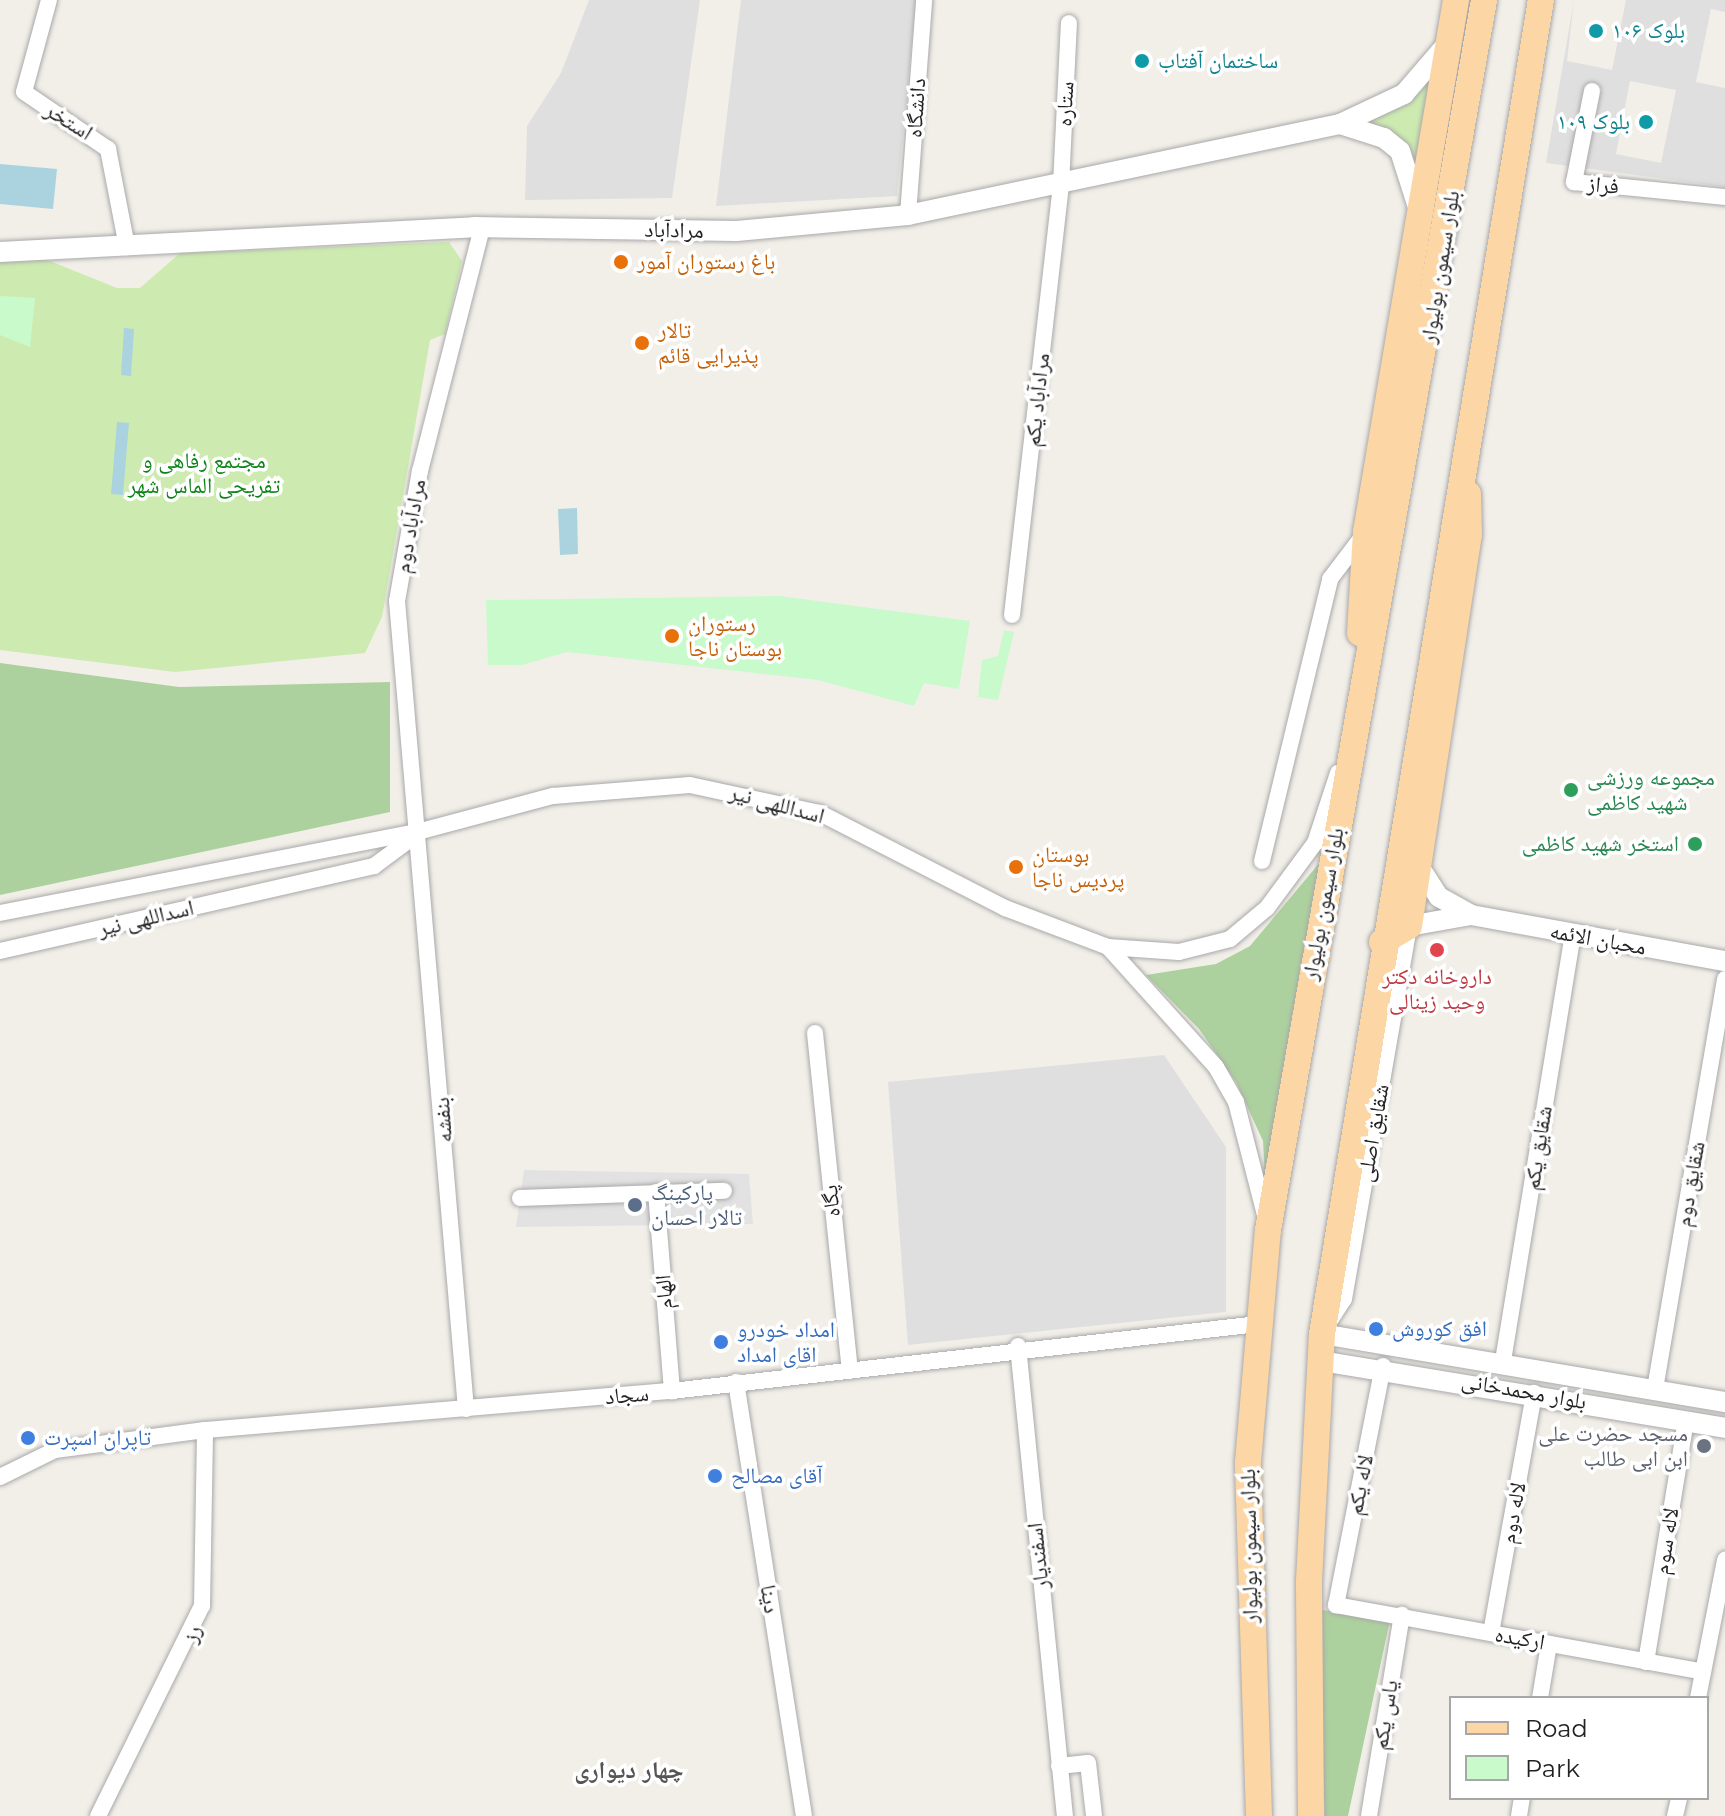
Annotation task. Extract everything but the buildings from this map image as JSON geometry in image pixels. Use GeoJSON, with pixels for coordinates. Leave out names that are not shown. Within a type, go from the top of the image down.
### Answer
{"type":"FeatureCollection","features":[{"type":"Feature","properties":{"kind":"main road"},"geometry":{"type":"LineString","coordinates":[[1354,721],[1366,532],[1421,222],[1456,0]]}},
{"type":"Feature","properties":{"kind":"main road","name":"بلوار سیمون بولیوار"},"geometry":{"type":"LineString","coordinates":[[1259,1816],[1247,1579],[1258,1324],[1268,1230],[1354,721],[1410,444],[1484,0]]}},
{"type":"Feature","properties":{"kind":"main road"},"geometry":{"type":"LineString","coordinates":[[1311,1816],[1309,1581],[1322,1334],[1466,429],[1541,0]]}},
{"type":"Feature","properties":{"kind":"main road"},"geometry":{"type":"LineString","coordinates":[[1382,942],[1409,926],[1469,535],[1466,429]]}},
{"type":"Feature","properties":{"kind":"street","name":"استخر"},"geometry":{"type":"LineString","coordinates":[[49,0],[24,92],[108,149],[127,247]]}},
{"type":"Feature","properties":{"kind":"street","name":"دانشگاه"},"geometry":{"type":"LineString","coordinates":[[908,215],[924,0]]}},
{"type":"Feature","properties":{"kind":"street","name":"ستاره"},"geometry":{"type":"LineString","coordinates":[[1061,185],[1069,23]]}},
{"type":"Feature","properties":{"kind":"street","name":"مرادآباد"},"geometry":{"type":"LineString","coordinates":[[0,252],[482,228],[736,231],[908,215],[1340,124],[1404,94],[1451,40]]}},
{"type":"Feature","properties":{"kind":"street","name":"فراز"},"geometry":{"type":"LineString","coordinates":[[1592,91],[1574,182],[1725,197]]}},
{"type":"Feature","properties":{"kind":"street"},"geometry":{"type":"LineString","coordinates":[[1340,124],[1384,138],[1400,151],[1413,176],[1421,222]]}},
{"type":"Feature","properties":{"kind":"street","name":"مرادآباد یکم"},"geometry":{"type":"LineString","coordinates":[[1012,615],[1061,185]]}},
{"type":"Feature","properties":{"kind":"street","name":"مرادآباد دوم"},"geometry":{"type":"LineString","coordinates":[[421,831],[399,689],[397,601],[420,471],[482,228]]}},
{"type":"Feature","properties":{"kind":"street"},"geometry":{"type":"LineString","coordinates":[[1262,861],[1330,579],[1366,532]]}},
{"type":"Feature","properties":{"kind":"street","name":"اسداللهی نیر"},"geometry":{"type":"LineString","coordinates":[[0,913],[421,831],[575,793],[731,790],[847,824],[1005,908],[1108,947],[1202,949],[1249,927],[1315,843],[1354,721]]}},
{"type":"Feature","properties":{"kind":"street","name":"اسداللهی نیر"},"geometry":{"type":"LineString","coordinates":[[0,951],[374,866],[421,831]]}},
{"type":"Feature","properties":{"kind":"street","name":"بنفشه"},"geometry":{"type":"LineString","coordinates":[[421,831],[466,1409]]}},
{"type":"Feature","properties":{"kind":"street","name":"محبان الائمه"},"geometry":{"type":"LineString","coordinates":[[1418,865],[1439,897],[1471,915],[1725,961]]}},
{"type":"Feature","properties":{"kind":"street","name":"محبان الائمه"},"geometry":{"type":"LineString","coordinates":[[1409,926],[1471,915]]}},
{"type":"Feature","properties":{"kind":"street","name":"شقایق اصلی"},"geometry":{"type":"LineString","coordinates":[[1322,1334],[1344,1299],[1409,926]]}},
{"type":"Feature","properties":{"kind":"street","name":"شقایق یکم"},"geometry":{"type":"LineString","coordinates":[[1503,1361],[1573,935]]}},
{"type":"Feature","properties":{"kind":"street","name":"اسداللهی نیر"},"geometry":{"type":"LineString","coordinates":[[1108,947],[1216,1067],[1236,1102],[1268,1230]]}},
{"type":"Feature","properties":{"kind":"street","name":"شقایق دوم"},"geometry":{"type":"LineString","coordinates":[[1655,1389],[1725,979]]}},
{"type":"Feature","properties":{"kind":"street","name":"پگاه"},"geometry":{"type":"LineString","coordinates":[[815,1033],[850,1369]]}},
{"type":"Feature","properties":{"kind":"street"},"geometry":{"type":"LineString","coordinates":[[520,1198],[724,1191]]}},
{"type":"Feature","properties":{"kind":"street","name":"الهام"},"geometry":{"type":"LineString","coordinates":[[656,1192],[672,1391]]}},
{"type":"Feature","properties":{"kind":"street","name":"سجاد"},"geometry":{"type":"LineString","coordinates":[[0,1477],[55,1450],[205,1430],[672,1391],[1018,1346],[1258,1324]]}},
{"type":"Feature","properties":{"kind":"street","name":"بلوار محمدخانی"},"geometry":{"type":"LineString","coordinates":[[1322,1334],[1503,1361],[1725,1402]]}},
{"type":"Feature","properties":{"kind":"street","name":"اسفندیار"},"geometry":{"type":"LineString","coordinates":[[1018,1346],[1065,1816]]}},
{"type":"Feature","properties":{"kind":"street","name":"بلوار محمدخانی"},"geometry":{"type":"LineString","coordinates":[[1321,1361],[1383,1366],[1725,1428]]}},
{"type":"Feature","properties":{"kind":"street","name":"لاله یکم"},"geometry":{"type":"LineString","coordinates":[[1336,1605],[1383,1366]]}},
{"type":"Feature","properties":{"kind":"street","name":"دینا"},"geometry":{"type":"LineString","coordinates":[[736,1382],[804,1816]]}},
{"type":"Feature","properties":{"kind":"street","name":"لاله دوم"},"geometry":{"type":"LineString","coordinates":[[1491,1633],[1534,1393]]}},
{"type":"Feature","properties":{"kind":"street","name":"لاله سوم"},"geometry":{"type":"LineString","coordinates":[[1646,1662],[1686,1420]]}},
{"type":"Feature","properties":{"kind":"street","name":"رز"},"geometry":{"type":"LineString","coordinates":[[98,1816],[202,1606],[205,1430]]}},
{"type":"Feature","properties":{"kind":"street"},"geometry":{"type":"LineString","coordinates":[[1698,1696],[1725,1560]]}},
{"type":"Feature","properties":{"kind":"street","name":"ارکیده"},"geometry":{"type":"LineString","coordinates":[[1336,1605],[1703,1672]]}},
{"type":"Feature","properties":{"kind":"street","name":"یاس یکم"},"geometry":{"type":"LineString","coordinates":[[1369,1816],[1402,1615]]}},
{"type":"Feature","properties":{"kind":"street"},"geometry":{"type":"LineString","coordinates":[[1540,1696],[1549,1644]]}},
{"type":"Feature","properties":{"kind":"street"},"geometry":{"type":"LineString","coordinates":[[1059,1766],[1088,1763],[1094,1816]]}},
{"type":"Feature","properties":{"kind":"shaded area"},"geometry":{"type":"Polygon","coordinates":[[[589,0],[700,0],[672,198],[525,200],[527,126],[561,73],[589,0]]]}},
{"type":"Feature","properties":{"kind":"shaded area"},"geometry":{"type":"Polygon","coordinates":[[[741,0],[916,0],[897,196],[716,206],[741,0]]]}},
{"type":"Feature","properties":{"kind":"shaded area"},"geometry":{"type":"Polygon","coordinates":[[[1574,0],[1567,61],[1612,70],[1626,0],[1725,0],[1725,12],[1711,9],[1696,82],[1725,88],[1725,187],[1546,163],[1574,0]],[[1630,81],[1616,154],[1661,163],[1676,90],[1630,81]]]}},
{"type":"Feature","properties":{"kind":"shaded area"},"geometry":{"type":"Polygon","coordinates":[[[1164,1055],[1226,1147],[1226,1312],[908,1345],[888,1082],[1164,1055]]]}},
{"type":"Feature","properties":{"kind":"shaded area","name":"پارکینگ تالار احسان"},"geometry":{"type":"Polygon","coordinates":[[[524,1170],[749,1174],[753,1224],[516,1227],[524,1170]]]}},
{"type":"Feature","properties":{"kind":"green space"},"geometry":{"type":"Polygon","coordinates":[[[1434,74],[1421,172],[1409,149],[1367,121],[1434,74]]]}},
{"type":"Feature","properties":{"kind":"green space","name":"مجتمع رفاهی و تفریحی الماس شهر"},"geometry":{"type":"Polygon","coordinates":[[[449,242],[462,261],[445,334],[430,340],[382,617],[365,653],[175,672],[0,650],[0,255],[35,255],[117,288],[140,288],[180,253],[449,242]]]}},
{"type":"Feature","properties":{"kind":"green space"},"geometry":{"type":"Polygon","coordinates":[[[0,296],[35,298],[30,347],[0,335],[0,296]]]}},
{"type":"Feature","properties":{"kind":"green space"},"geometry":{"type":"Polygon","coordinates":[[[779,596],[970,621],[959,689],[924,683],[914,706],[818,680],[567,652],[522,665],[488,665],[486,600],[779,596]]]}},
{"type":"Feature","properties":{"kind":"green space"},"geometry":{"type":"Polygon","coordinates":[[[1004,630],[1014,632],[998,700],[978,697],[982,660],[998,656],[1004,630]]]}},
{"type":"Feature","properties":{"kind":"green space"},"geometry":{"type":"Polygon","coordinates":[[[0,663],[179,687],[390,682],[390,812],[0,895],[0,663]]]}},
{"type":"Feature","properties":{"kind":"green space"},"geometry":{"type":"Polygon","coordinates":[[[1321,861],[1265,1179],[1263,1141],[1236,1082],[1199,1029],[1146,975],[1216,964],[1250,946],[1321,861]]]}},
{"type":"Feature","properties":{"kind":"green space"},"geometry":{"type":"Polygon","coordinates":[[[1316,1609],[1390,1620],[1348,1816],[1325,1816],[1316,1609]]]}},
{"type":"Feature","properties":{"kind":"water"},"geometry":{"type":"Polygon","coordinates":[[[0,164],[57,169],[53,209],[0,204],[0,164]]]}},
{"type":"Feature","properties":{"kind":"water"},"geometry":{"type":"Polygon","coordinates":[[[124,328],[134,329],[131,376],[121,375],[124,328]]]}},
{"type":"Feature","properties":{"kind":"water"},"geometry":{"type":"Polygon","coordinates":[[[117,422],[129,423],[123,495],[111,494],[117,422]]]}},
{"type":"Feature","properties":{"kind":"water"},"geometry":{"type":"Polygon","coordinates":[[[577,508],[578,554],[560,555],[558,509],[577,508]]]}},
{"type":"Feature","properties":{"kind":"place","name":"بلوک ۱۰۶"},"geometry":{"type":"Point","coordinates":[1596,31]}},
{"type":"Feature","properties":{"kind":"place","name":"ساختمان آفتاب"},"geometry":{"type":"Point","coordinates":[1142,61]}},
{"type":"Feature","properties":{"kind":"place","name":"بلوک ۱۰۹"},"geometry":{"type":"Point","coordinates":[1646,122]}},
{"type":"Feature","properties":{"kind":"place","name":"باغ رستوران آمور"},"geometry":{"type":"Point","coordinates":[621,262]}},
{"type":"Feature","properties":{"kind":"place","name":"تالار پذیرایی قائم"},"geometry":{"type":"Point","coordinates":[642,343]}},
{"type":"Feature","properties":{"kind":"place","name":"رستوران بوستان ناجا"},"geometry":{"type":"Point","coordinates":[672,636]}},
{"type":"Feature","properties":{"kind":"place","name":"مجموعه ورزشی شهید کاظمی"},"geometry":{"type":"Point","coordinates":[1571,790]}},
{"type":"Feature","properties":{"kind":"place","name":"استخر شهید کاظمی"},"geometry":{"type":"Point","coordinates":[1695,844]}},
{"type":"Feature","properties":{"kind":"place","name":"بوستان پردیس ناجا"},"geometry":{"type":"Point","coordinates":[1016,867]}},
{"type":"Feature","properties":{"kind":"place","name":"داروخانه دکتر وحید زینالی"},"geometry":{"type":"Point","coordinates":[1437,950]}},
{"type":"Feature","properties":{"kind":"place","name":"پارکینگ تالار احسان"},"geometry":{"type":"Point","coordinates":[635,1205]}},
{"type":"Feature","properties":{"kind":"place","name":"افق کوروش"},"geometry":{"type":"Point","coordinates":[1376,1329]}},
{"type":"Feature","properties":{"kind":"place","name":"امداد خودرو اقای امداد"},"geometry":{"type":"Point","coordinates":[721,1342]}},
{"type":"Feature","properties":{"kind":"place","name":"تاپران اسپرت"},"geometry":{"type":"Point","coordinates":[28,1438]}},
{"type":"Feature","properties":{"kind":"place","name":"مسجد حضرت علی ابن ابی طالب"},"geometry":{"type":"Point","coordinates":[1704,1446]}},
{"type":"Feature","properties":{"kind":"place","name":"آقای مصالح"},"geometry":{"type":"Point","coordinates":[715,1476]}},
{"type":"Feature","properties":{"kind":"district","name":"چهار دیواری"},"geometry":{"type":"Point","coordinates":[629,1770]}}]}
